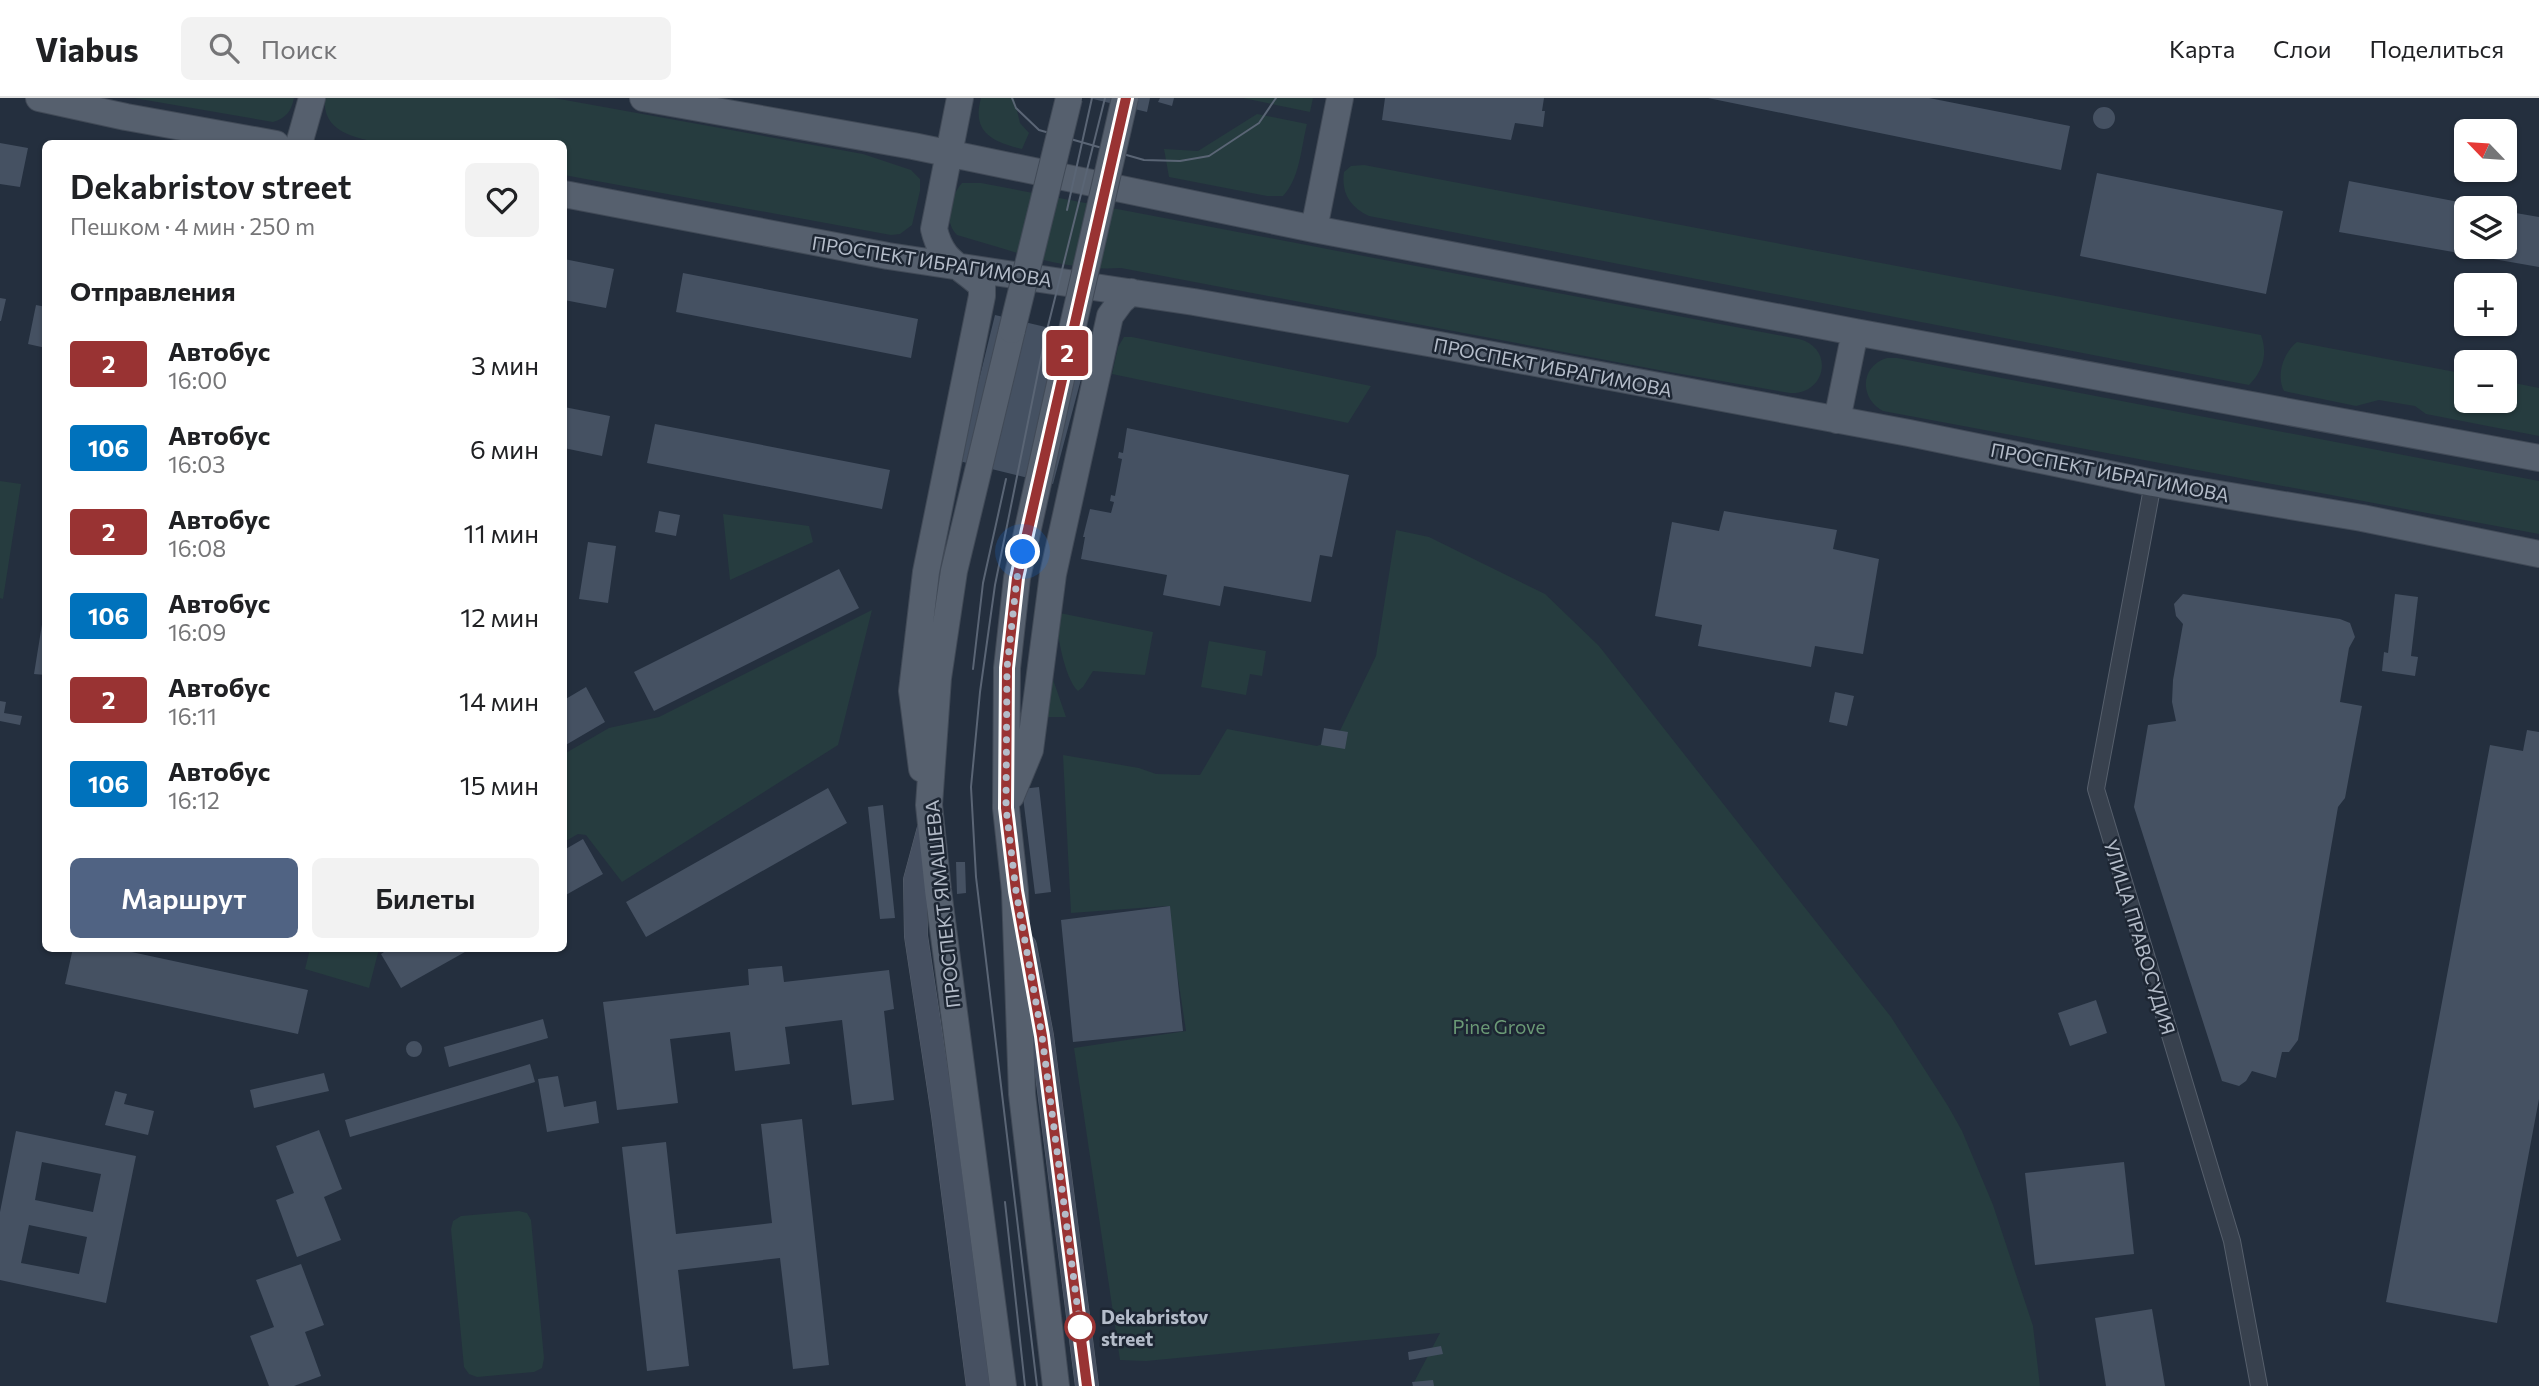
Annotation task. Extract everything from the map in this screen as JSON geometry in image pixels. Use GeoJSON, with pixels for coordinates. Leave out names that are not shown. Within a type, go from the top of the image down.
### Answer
{"type":"FeatureCollection","features":[{"type":"Feature","properties":{"kind":"main road"},"geometry":{"type":"LineString","coordinates":[[39,98],[254,140]]}},
{"type":"Feature","properties":{"kind":"main road"},"geometry":{"type":"LineString","coordinates":[[300,140],[312,98]]}},
{"type":"Feature","properties":{"kind":"main road"},"geometry":{"type":"LineString","coordinates":[[643,98],[949,154],[1314,229],[1855,332],[2539,458]]}},
{"type":"Feature","properties":{"kind":"main road"},"geometry":{"type":"LineString","coordinates":[[960,98],[934,229],[937,245],[945,257],[982,286],[982,296],[926,572],[912,691],[929,815],[915,880],[916,936],[943,1115],[978,1386]]}},
{"type":"Feature","properties":{"kind":"main road","name":"ПРОСПЕКТ ЯМАШЕВА"},"geometry":{"type":"LineString","coordinates":[[1003,1386],[929,815],[938,678],[954,572],[1069,98]]}},
{"type":"Feature","properties":{"kind":"main road"},"geometry":{"type":"LineString","coordinates":[[1087,1386],[1042,1036],[1016,891],[1006,808],[1007,668],[1017,578],[1125,98]]}},
{"type":"Feature","properties":{"kind":"main road"},"geometry":{"type":"LineString","coordinates":[[1314,229],[1340,98]]}},
{"type":"Feature","properties":{"kind":"main road","name":"ПРОСПЕКТ ИБРАГИМОВА"},"geometry":{"type":"LineString","coordinates":[[567,195],[888,256],[1131,292],[1420,341],[2153,483],[2362,518],[2539,554]]}},
{"type":"Feature","properties":{"kind":"main road"},"geometry":{"type":"LineString","coordinates":[[1006,808],[1030,750],[1053,574],[1110,316],[1131,292]]}},
{"type":"Feature","properties":{"kind":"main road"},"geometry":{"type":"LineString","coordinates":[[1837,420],[1855,332]]}},
{"type":"Feature","properties":{"kind":"main road"},"geometry":{"type":"LineString","coordinates":[[1016,891],[1022,1094],[1056,1386]]}},
{"type":"Feature","properties":{"kind":"street","name":"УЛИЦА ПРАВОСУДИЯ"},"geometry":{"type":"LineString","coordinates":[[2153,483],[2096,789],[2232,1241],[2259,1386]]}},
{"type":"Feature","properties":{"kind":"green space"},"geometry":{"type":"Polygon","coordinates":[[[134,98],[294,98],[287,114],[273,122],[134,98]]]}},
{"type":"Feature","properties":{"kind":"green space"},"geometry":{"type":"Polygon","coordinates":[[[325,98],[554,98],[863,154],[911,170],[920,179],[920,191],[912,225],[900,234],[891,235],[567,176],[567,140],[366,140],[344,133],[329,120],[325,110],[325,98]]]}},
{"type":"Feature","properties":{"kind":"green space"},"geometry":{"type":"Polygon","coordinates":[[[981,98],[1014,98],[1020,123],[1029,133],[1022,149],[994,139],[982,128],[979,120],[981,98]]]}},
{"type":"Feature","properties":{"kind":"green space"},"geometry":{"type":"Polygon","coordinates":[[[1243,98],[1313,98],[1310,112],[1243,98]]]}},
{"type":"Feature","properties":{"kind":"green space"},"geometry":{"type":"Polygon","coordinates":[[[1257,114],[1307,124],[1293,181],[1283,196],[1267,196],[1169,177],[1164,149],[1198,151],[1257,114]]]}},
{"type":"Feature","properties":{"kind":"green space"},"geometry":{"type":"Polygon","coordinates":[[[1364,165],[2261,335],[2263,362],[2249,385],[1369,216],[1352,204],[1343,180],[1344,172],[1351,166],[1364,165]]]}},
{"type":"Feature","properties":{"kind":"green space"},"geometry":{"type":"Polygon","coordinates":[[[962,183],[981,183],[1799,339],[1818,352],[1822,370],[1812,387],[1802,392],[1790,393],[1121,268],[1079,267],[1059,263],[957,235],[950,223],[949,209],[962,183]]]}},
{"type":"Feature","properties":{"kind":"green space"},"geometry":{"type":"Polygon","coordinates":[[[1124,337],[1371,386],[1348,423],[1112,374],[1118,347],[1124,337]]]}},
{"type":"Feature","properties":{"kind":"green space"},"geometry":{"type":"Polygon","coordinates":[[[2297,342],[2454,372],[2454,413],[2517,413],[2517,384],[2539,388],[2539,436],[2426,414],[2415,406],[2379,400],[2356,406],[2284,391],[2282,365],[2297,342]]]}},
{"type":"Feature","properties":{"kind":"green space"},"geometry":{"type":"Polygon","coordinates":[[[1887,358],[2539,481],[2539,534],[1883,411],[1870,398],[1866,383],[1872,368],[1887,358]]]}},
{"type":"Feature","properties":{"kind":"green space"},"geometry":{"type":"Polygon","coordinates":[[[0,481],[21,484],[3,599],[0,598],[0,481]]]}},
{"type":"Feature","properties":{"kind":"green space"},"geometry":{"type":"Polygon","coordinates":[[[723,514],[809,526],[813,542],[730,580],[723,514]]]}},
{"type":"Feature","properties":{"kind":"green space","name":"Pine Grove"},"geometry":{"type":"Polygon","coordinates":[[[1396,530],[1429,537],[1545,594],[1599,646],[1891,1017],[1962,1131],[1993,1205],[2033,1326],[2040,1386],[1412,1386],[1440,1333],[1146,1361],[1120,1360],[1074,1048],[1186,1031],[1167,906],[1071,913],[1063,755],[1139,768],[1156,774],[1200,775],[1227,729],[1317,746],[1336,739],[1376,656],[1396,530]]]}},
{"type":"Feature","properties":{"kind":"green space"},"geometry":{"type":"Polygon","coordinates":[[[872,610],[838,745],[622,882],[586,835],[578,834],[567,840],[567,752],[609,728],[659,717],[872,610]]]}},
{"type":"Feature","properties":{"kind":"green space"},"geometry":{"type":"Polygon","coordinates":[[[1055,612],[1153,632],[1145,675],[1093,671],[1078,691],[1065,666],[1055,612]]]}},
{"type":"Feature","properties":{"kind":"green space"},"geometry":{"type":"Polygon","coordinates":[[[1209,641],[1266,651],[1262,676],[1250,674],[1246,695],[1201,687],[1209,641]]]}},
{"type":"Feature","properties":{"kind":"green space"},"geometry":{"type":"Polygon","coordinates":[[[1049,668],[1066,717],[1044,717],[1049,668]]]}},
{"type":"Feature","properties":{"kind":"green space"},"geometry":{"type":"Polygon","coordinates":[[[309,952],[378,952],[369,988],[305,969],[309,952]]]}},
{"type":"Feature","properties":{"kind":"green space"},"geometry":{"type":"Polygon","coordinates":[[[519,1211],[527,1213],[531,1220],[544,1358],[542,1368],[534,1372],[477,1377],[469,1374],[464,1367],[451,1229],[453,1221],[461,1216],[519,1211]]]}},
{"type":"Feature","properties":{"kind":"building"},"geometry":{"type":"Polygon","coordinates":[[[1089,98],[1150,98],[1147,112],[1089,98]]]}},
{"type":"Feature","properties":{"kind":"building"},"geometry":{"type":"Polygon","coordinates":[[[1160,98],[1174,98],[1172,106],[1158,102],[1160,98]]]}},
{"type":"Feature","properties":{"kind":"building"},"geometry":{"type":"Polygon","coordinates":[[[1385,98],[1544,98],[1543,127],[1515,123],[1511,140],[1382,120],[1385,98]]]}},
{"type":"Feature","properties":{"kind":"building"},"geometry":{"type":"Polygon","coordinates":[[[1708,98],[1929,98],[2070,126],[2061,170],[1708,98]]]}},
{"type":"Feature","properties":{"kind":"building"},"geometry":{"type":"Polygon","coordinates":[[[2104,107],[2112,110],[2115,118],[2112,126],[2104,129],[2096,126],[2093,118],[2096,110],[2104,107]]]}},
{"type":"Feature","properties":{"kind":"building"},"geometry":{"type":"Polygon","coordinates":[[[0,143],[28,148],[20,187],[0,184],[0,143]]]}},
{"type":"Feature","properties":{"kind":"building"},"geometry":{"type":"Polygon","coordinates":[[[2097,173],[2283,211],[2266,294],[2080,256],[2097,173]]]}},
{"type":"Feature","properties":{"kind":"building"},"geometry":{"type":"Polygon","coordinates":[[[2349,181],[2454,201],[2454,252],[2339,232],[2349,181]]]}},
{"type":"Feature","properties":{"kind":"building"},"geometry":{"type":"Polygon","coordinates":[[[2517,213],[2539,217],[2539,267],[2493,259],[2517,259],[2517,213]]]}},
{"type":"Feature","properties":{"kind":"building"},"geometry":{"type":"Polygon","coordinates":[[[567,260],[614,269],[606,308],[567,301],[567,260]]]}},
{"type":"Feature","properties":{"kind":"building"},"geometry":{"type":"Polygon","coordinates":[[[683,273],[918,319],[911,358],[676,312],[683,273]]]}},
{"type":"Feature","properties":{"kind":"building"},"geometry":{"type":"Polygon","coordinates":[[[0,298],[6,299],[1,321],[0,321],[0,298]]]}},
{"type":"Feature","properties":{"kind":"building"},"geometry":{"type":"Polygon","coordinates":[[[36,305],[42,306],[42,347],[28,344],[36,305]]]}},
{"type":"Feature","properties":{"kind":"building"},"geometry":{"type":"Polygon","coordinates":[[[995,315],[1092,338],[1053,484],[959,461],[995,315]]]}},
{"type":"Feature","properties":{"kind":"building"},"geometry":{"type":"Polygon","coordinates":[[[567,408],[610,416],[602,456],[567,449],[567,408]]]}},
{"type":"Feature","properties":{"kind":"building"},"geometry":{"type":"Polygon","coordinates":[[[655,424],[890,470],[882,509],[647,463],[655,424]]]}},
{"type":"Feature","properties":{"kind":"building"},"geometry":{"type":"Polygon","coordinates":[[[1127,428],[1349,475],[1332,557],[1320,555],[1311,602],[1224,586],[1220,606],[1163,595],[1167,575],[1081,559],[1090,509],[1111,513],[1114,502],[1110,501],[1111,495],[1115,496],[1122,459],[1118,458],[1119,452],[1123,453],[1127,428]]]}},
{"type":"Feature","properties":{"kind":"building"},"geometry":{"type":"Polygon","coordinates":[[[659,511],[680,515],[676,536],[655,532],[659,511]]]}},
{"type":"Feature","properties":{"kind":"building"},"geometry":{"type":"Polygon","coordinates":[[[1724,511],[1837,530],[1833,549],[1879,559],[1863,654],[1815,646],[1811,667],[1698,646],[1702,625],[1655,616],[1672,522],[1719,531],[1724,511]]]}},
{"type":"Feature","properties":{"kind":"building"},"geometry":{"type":"Polygon","coordinates":[[[588,542],[616,546],[608,603],[579,599],[588,542]]]}},
{"type":"Feature","properties":{"kind":"building"},"geometry":{"type":"Polygon","coordinates":[[[839,569],[859,608],[654,711],[634,672],[839,569]]]}},
{"type":"Feature","properties":{"kind":"building"},"geometry":{"type":"Polygon","coordinates":[[[2183,594],[2340,619],[2350,623],[2355,637],[2349,648],[2340,702],[2362,706],[2345,798],[2338,807],[2298,1040],[2289,1052],[2282,1052],[2276,1078],[2252,1071],[2239,1086],[2222,1081],[2134,807],[2148,725],[2176,721],[2172,702],[2173,680],[2183,624],[2176,616],[2174,604],[2183,594]]]}},
{"type":"Feature","properties":{"kind":"building"},"geometry":{"type":"Polygon","coordinates":[[[2395,594],[2418,597],[2411,656],[2418,657],[2415,676],[2382,671],[2384,652],[2388,653],[2395,594]]]}},
{"type":"Feature","properties":{"kind":"building"},"geometry":{"type":"Polygon","coordinates":[[[42,624],[42,675],[34,674],[42,624]]]}},
{"type":"Feature","properties":{"kind":"building"},"geometry":{"type":"Polygon","coordinates":[[[586,687],[605,722],[567,744],[567,698],[586,687]]]}},
{"type":"Feature","properties":{"kind":"building"},"geometry":{"type":"Polygon","coordinates":[[[1835,692],[1854,696],[1847,726],[1829,722],[1835,692]]]}},
{"type":"Feature","properties":{"kind":"building"},"geometry":{"type":"Polygon","coordinates":[[[0,701],[6,702],[4,713],[22,716],[20,725],[0,721],[0,701]]]}},
{"type":"Feature","properties":{"kind":"building"},"geometry":{"type":"Polygon","coordinates":[[[1324,728],[1348,732],[1345,749],[1321,745],[1324,728]]]}},
{"type":"Feature","properties":{"kind":"building"},"geometry":{"type":"Polygon","coordinates":[[[2527,730],[2539,732],[2539,1099],[2497,1323],[2386,1302],[2490,745],[2523,751],[2527,730]]]}},
{"type":"Feature","properties":{"kind":"building"},"geometry":{"type":"Polygon","coordinates":[[[1039,787],[1051,892],[1035,894],[1022,789],[1039,787]]]}},
{"type":"Feature","properties":{"kind":"building"},"geometry":{"type":"Polygon","coordinates":[[[828,788],[847,823],[646,937],[626,902],[828,788]]]}},
{"type":"Feature","properties":{"kind":"building"},"geometry":{"type":"Polygon","coordinates":[[[883,805],[895,918],[880,919],[868,807],[883,805]]]}},
{"type":"Feature","properties":{"kind":"building"},"geometry":{"type":"Polygon","coordinates":[[[583,839],[603,874],[567,894],[567,848],[583,839]]]}},
{"type":"Feature","properties":{"kind":"building"},"geometry":{"type":"Polygon","coordinates":[[[956,862],[965,862],[966,893],[957,894],[956,862]]]}},
{"type":"Feature","properties":{"kind":"building"},"geometry":{"type":"Polygon","coordinates":[[[1170,906],[1183,1031],[1073,1042],[1061,920],[1170,906]]]}},
{"type":"Feature","properties":{"kind":"building"},"geometry":{"type":"Polygon","coordinates":[[[72,952],[132,952],[308,990],[298,1034],[65,984],[72,952]]]}},
{"type":"Feature","properties":{"kind":"building"},"geometry":{"type":"Polygon","coordinates":[[[384,952],[465,952],[401,988],[381,954],[384,952]]]}},
{"type":"Feature","properties":{"kind":"building"},"geometry":{"type":"Polygon","coordinates":[[[782,966],[784,982],[889,970],[894,1009],[884,1011],[894,1100],[852,1105],[842,1020],[785,1027],[790,1064],[735,1071],[730,1032],[670,1039],[678,1103],[617,1110],[603,1002],[749,985],[748,969],[782,966]]]}},
{"type":"Feature","properties":{"kind":"building"},"geometry":{"type":"Polygon","coordinates":[[[2096,1000],[2107,1033],[2070,1046],[2058,1013],[2096,1000]]]}},
{"type":"Feature","properties":{"kind":"building"},"geometry":{"type":"Polygon","coordinates":[[[543,1019],[548,1038],[449,1067],[444,1047],[543,1019]]]}},
{"type":"Feature","properties":{"kind":"building"},"geometry":{"type":"Polygon","coordinates":[[[414,1041],[420,1043],[420,1055],[414,1057],[408,1055],[406,1049],[408,1043],[414,1041]]]}},
{"type":"Feature","properties":{"kind":"building"},"geometry":{"type":"Polygon","coordinates":[[[530,1064],[535,1082],[350,1137],[345,1120],[530,1064]]]}},
{"type":"Feature","properties":{"kind":"building"},"geometry":{"type":"Polygon","coordinates":[[[324,1073],[329,1091],[254,1108],[250,1090],[324,1073]]]}},
{"type":"Feature","properties":{"kind":"building"},"geometry":{"type":"Polygon","coordinates":[[[558,1076],[564,1107],[596,1101],[599,1123],[547,1132],[538,1079],[558,1076]]]}},
{"type":"Feature","properties":{"kind":"building"},"geometry":{"type":"Polygon","coordinates":[[[115,1091],[127,1094],[124,1104],[154,1111],[148,1135],[105,1125],[115,1091]]]}},
{"type":"Feature","properties":{"kind":"building"},"geometry":{"type":"Polygon","coordinates":[[[802,1119],[829,1365],[793,1369],[780,1258],[678,1270],[689,1366],[647,1371],[622,1147],[666,1142],[676,1234],[772,1223],[761,1124],[802,1119]]]}},
{"type":"Feature","properties":{"kind":"building"},"geometry":{"type":"Polygon","coordinates":[[[319,1130],[342,1189],[324,1197],[341,1240],[297,1257],[276,1200],[294,1193],[276,1146],[319,1130]]]}},
{"type":"Feature","properties":{"kind":"building"},"geometry":{"type":"Polygon","coordinates":[[[16,1131],[136,1156],[106,1303],[0,1280],[0,1212],[16,1131]],[[42,1162],[35,1200],[93,1212],[101,1174],[42,1162]],[[29,1225],[21,1263],[79,1274],[87,1237],[29,1225]]]}},
{"type":"Feature","properties":{"kind":"building"},"geometry":{"type":"Polygon","coordinates":[[[2124,1162],[2134,1254],[2035,1265],[2025,1173],[2124,1162]]]}},
{"type":"Feature","properties":{"kind":"building"},"geometry":{"type":"Polygon","coordinates":[[[301,1264],[324,1325],[305,1332],[321,1376],[294,1386],[269,1386],[250,1336],[274,1327],[256,1280],[301,1264]]]}},
{"type":"Feature","properties":{"kind":"building"},"geometry":{"type":"Polygon","coordinates":[[[2152,1309],[2165,1386],[2106,1386],[2095,1318],[2152,1309]]]}},
{"type":"Feature","properties":{"kind":"building"},"geometry":{"type":"Polygon","coordinates":[[[1441,1346],[1443,1354],[1409,1360],[1408,1352],[1441,1346]]]}},
{"type":"Feature","properties":{"kind":"building"},"geometry":{"type":"Polygon","coordinates":[[[1433,1380],[1434,1386],[1413,1386],[1412,1382],[1433,1380]]]}},
{"type":"Feature","properties":{"kind":"tram line"},"geometry":{"type":"LineString","coordinates":[[1012,98],[1016,108],[1039,130],[1144,160],[1180,161],[1209,156],[1259,123],[1276,98]]}},
{"type":"Feature","properties":{"kind":"tram line"},"geometry":{"type":"LineString","coordinates":[[1067,210],[1092,98]]}},
{"type":"Feature","properties":{"kind":"tram line"},"geometry":{"type":"LineString","coordinates":[[1037,1386],[976,877],[971,787],[980,692],[995,585],[1045,338],[1105,98]]}},
{"type":"Feature","properties":{"kind":"tram line"},"geometry":{"type":"LineString","coordinates":[[973,669],[983,583],[1006,479]]}},
{"type":"Feature","properties":{"kind":"tram line"},"geometry":{"type":"LineString","coordinates":[[1005,1202],[1025,1386]]}},
{"type":"Feature","properties":{"kind":"bus line","name":"2"},"geometry":{"type":"LineString","coordinates":[[1087,1386],[1042,1036],[1016,891],[1006,808],[1007,668],[1017,578],[1126,98]]}},
{"type":"Feature","properties":{"kind":"place","name":"Dekabristov street"},"geometry":{"type":"Point","coordinates":[1080,1327]}},
{"type":"Feature","properties":{"kind":"route"},"geometry":{"type":"LineString","coordinates":[[1023,552],[1017,578],[1007,668],[1006,808],[1016,891],[1042,1036],[1080,1327]]}}]}
